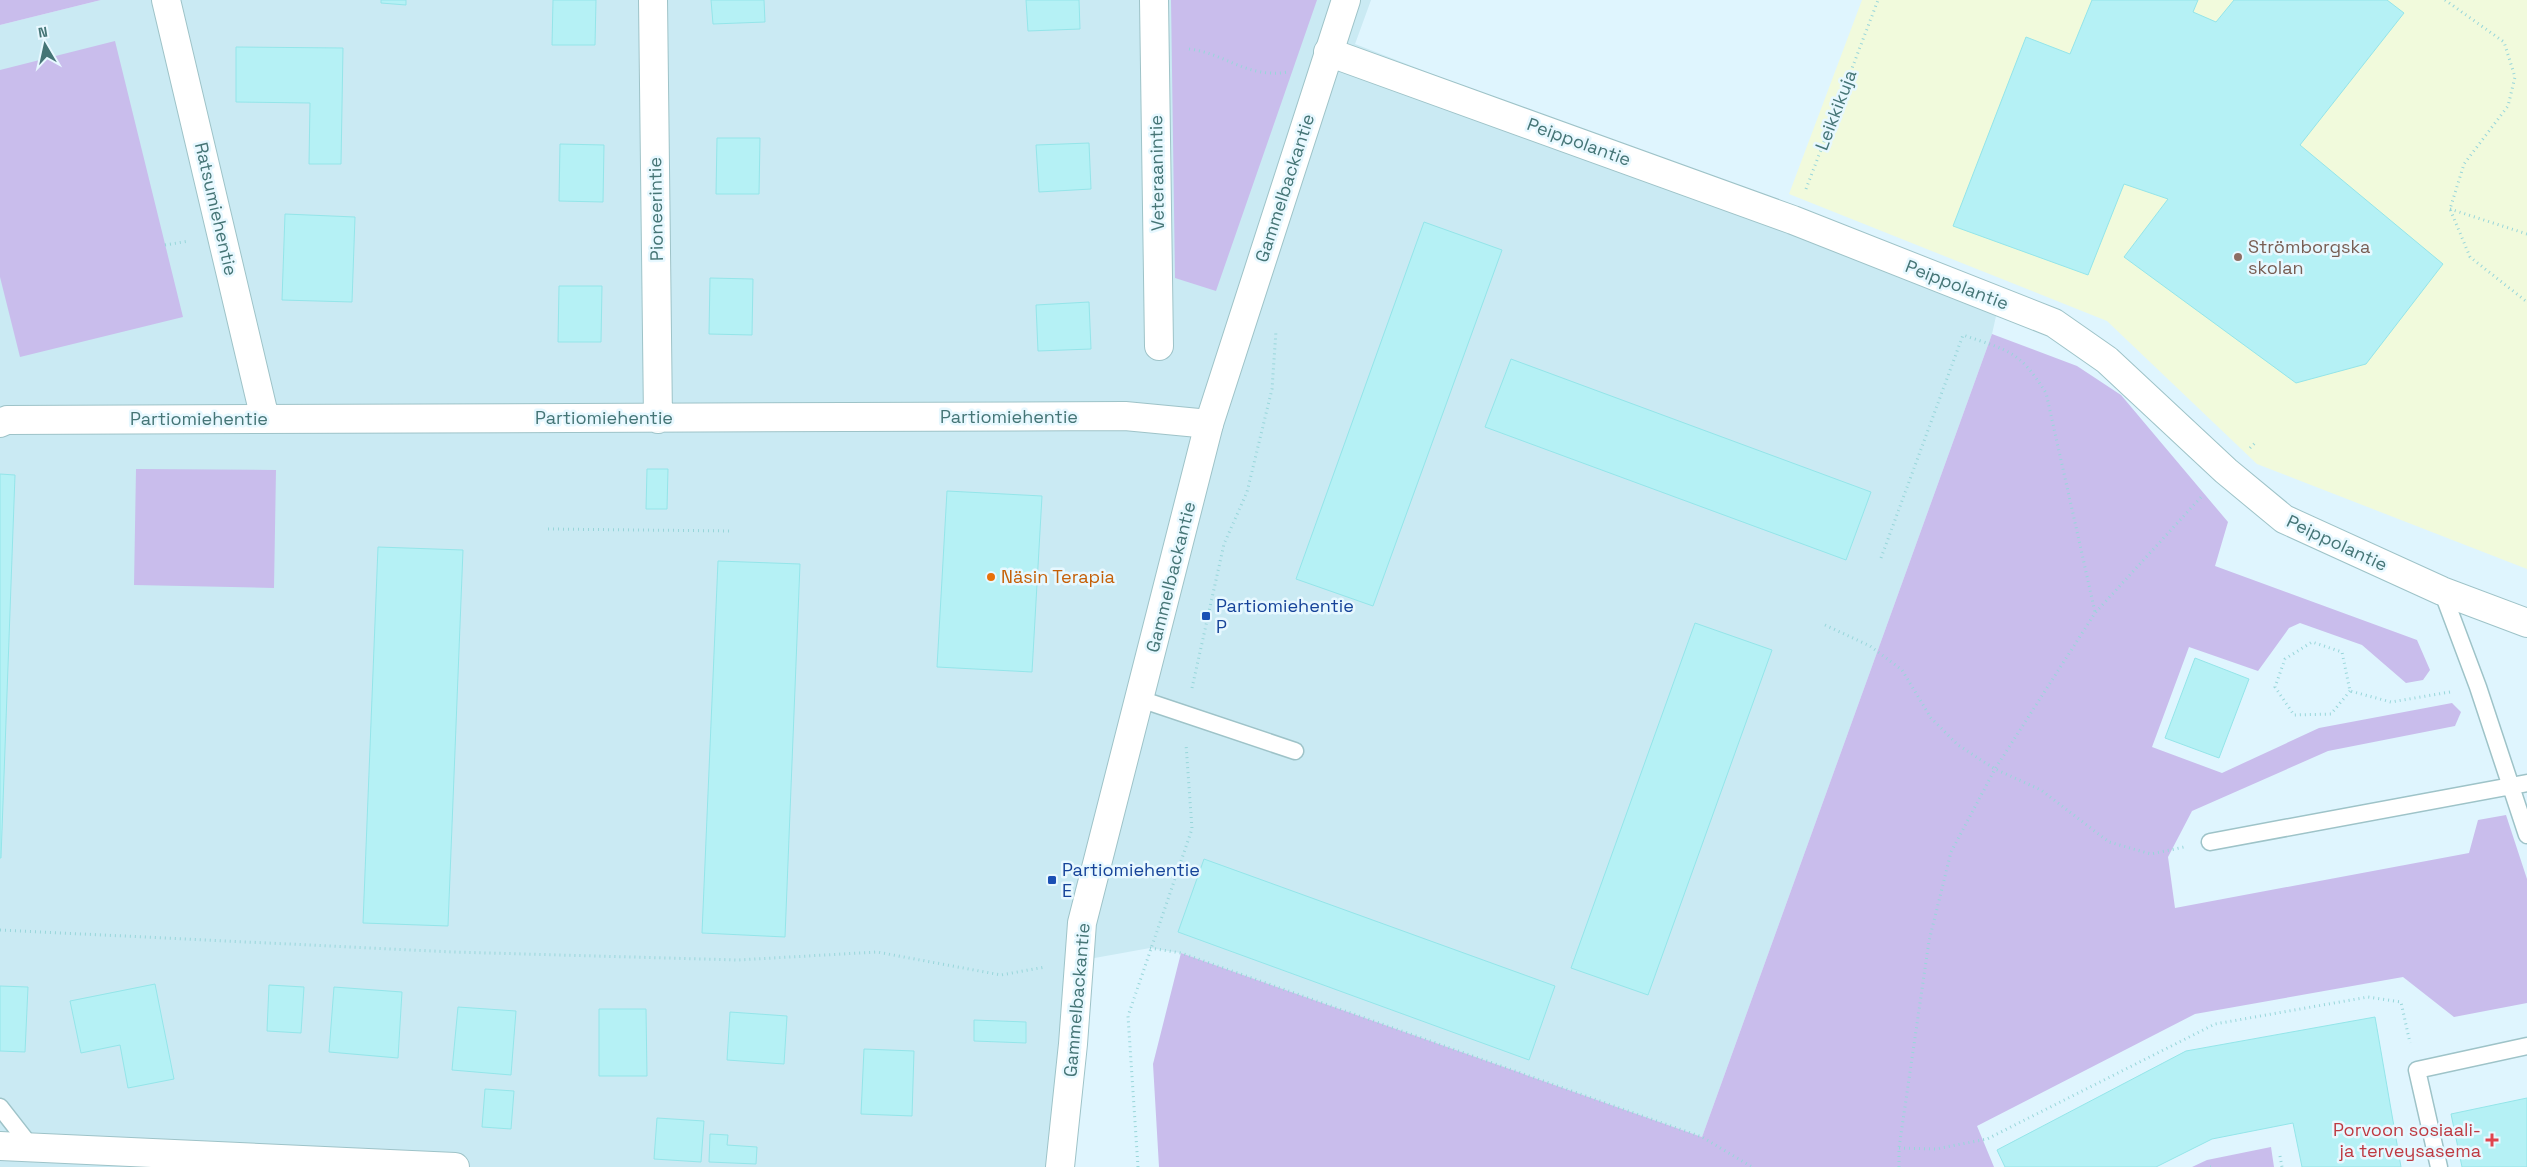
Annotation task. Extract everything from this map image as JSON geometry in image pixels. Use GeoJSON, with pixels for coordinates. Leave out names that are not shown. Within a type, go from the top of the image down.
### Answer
{"type":"FeatureCollection","features":[{"type":"Feature","properties":{"kind":"street","name":"Ratsumiehentie"},"geometry":{"type":"LineString","coordinates":[[166,0],[265,419]]}},
{"type":"Feature","properties":{"kind":"street","name":"Pioneerintie"},"geometry":{"type":"LineString","coordinates":[[653,0],[658,418]]}},
{"type":"Feature","properties":{"kind":"street","name":"Veteraanintie"},"geometry":{"type":"LineString","coordinates":[[1154,0],[1159,346]]}},
{"type":"Feature","properties":{"kind":"street","name":"Gammelbackantie"},"geometry":{"type":"LineString","coordinates":[[1060,1167],[1073,1044],[1082,923],[1209,424],[1346,0]]}},
{"type":"Feature","properties":{"kind":"street","name":"Peippolantie"},"geometry":{"type":"LineString","coordinates":[[1328,52],[1793,220],[2054,323],[2107,360],[2226,471],[2284,519],[2442,591],[2527,623]]}},
{"type":"Feature","properties":{"kind":"street","name":"Partiomiehentie"},"geometry":{"type":"LineString","coordinates":[[0,423],[7,420],[1125,416],[1209,424]]}},
{"type":"Feature","properties":{"kind":"street"},"geometry":{"type":"LineString","coordinates":[[0,1146],[455,1167]]}},
{"type":"Feature","properties":{"kind":"lane"},"geometry":{"type":"LineString","coordinates":[[2442,591],[2478,687],[2527,834]]}},
{"type":"Feature","properties":{"kind":"lane"},"geometry":{"type":"LineString","coordinates":[[1140,699],[1295,751]]}},
{"type":"Feature","properties":{"kind":"lane"},"geometry":{"type":"LineString","coordinates":[[2210,842],[2510,784],[2527,783]]}},
{"type":"Feature","properties":{"kind":"lane"},"geometry":{"type":"LineString","coordinates":[[2439,1167],[2417,1070],[2527,1046]]}},
{"type":"Feature","properties":{"kind":"lane"},"geometry":{"type":"LineString","coordinates":[[0,1107],[32,1148]]}},
{"type":"Feature","properties":{"kind":"path","name":"Leikkikuja"},"geometry":{"type":"LineString","coordinates":[[1793,220],[1878,0]]}},
{"type":"Feature","properties":{"kind":"path"},"geometry":{"type":"LineString","coordinates":[[2445,0],[2504,42],[2515,77],[2508,106],[2464,164],[2450,209],[2470,256],[2527,302]]}},
{"type":"Feature","properties":{"kind":"path"},"geometry":{"type":"LineString","coordinates":[[1156,46],[1199,50],[1246,70],[1276,74],[1300,70],[1328,52]]}},
{"type":"Feature","properties":{"kind":"path"},"geometry":{"type":"LineString","coordinates":[[2450,209],[2527,234]]}},
{"type":"Feature","properties":{"kind":"path"},"geometry":{"type":"LineString","coordinates":[[1138,1167],[1128,1016],[1192,829],[1190,774],[1185,734],[1187,714],[1206,616],[1224,544],[1247,492],[1272,389],[1277,321]]}},
{"type":"Feature","properties":{"kind":"path"},"geometry":{"type":"LineString","coordinates":[[1881,558],[1963,335],[2012,352],[2030,368],[2046,393],[2095,613]]}},
{"type":"Feature","properties":{"kind":"path"},"geometry":{"type":"LineString","coordinates":[[1899,1167],[1899,1148],[1929,941],[1951,852],[1995,769],[2095,613],[2158,541],[2255,443]]}},
{"type":"Feature","properties":{"kind":"path"},"geometry":{"type":"LineString","coordinates":[[548,529],[733,531]]}},
{"type":"Feature","properties":{"kind":"path"},"geometry":{"type":"LineString","coordinates":[[1824,625],[1870,646],[1902,670],[1931,718],[1958,745],[1995,769],[2041,790],[2109,842],[2151,854],[2210,842]]}},
{"type":"Feature","properties":{"kind":"path"},"geometry":{"type":"LineString","coordinates":[[2312,642],[2342,652],[2350,691],[2331,714],[2294,715],[2275,687],[2285,660],[2312,642]]}},
{"type":"Feature","properties":{"kind":"path"},"geometry":{"type":"LineString","coordinates":[[2350,691],[2391,702],[2478,687]]}},
{"type":"Feature","properties":{"kind":"path"},"geometry":{"type":"LineString","coordinates":[[0,930],[453,952],[738,960],[877,952],[1002,975],[1078,961]]}},
{"type":"Feature","properties":{"kind":"path"},"geometry":{"type":"LineString","coordinates":[[1150,948],[1181,953],[1702,1137],[1752,1167]]}},
{"type":"Feature","properties":{"kind":"path"},"geometry":{"type":"LineString","coordinates":[[1899,1148],[1936,1149],[1987,1138],[2215,1024],[2368,998],[2401,1002],[2417,1070]]}},
{"type":"Feature","properties":{"kind":"path"},"geometry":{"type":"LineString","coordinates":[[2280,1156],[2282,1167]]}},
{"type":"Feature","properties":{"kind":"shaded area"},"geometry":{"type":"Polygon","coordinates":[[[0,0],[101,0],[0,25],[0,0]]]}},
{"type":"Feature","properties":{"kind":"shaded area"},"geometry":{"type":"Polygon","coordinates":[[[101,0],[1371,0],[1355,44],[2001,294],[1992,334],[1702,1137],[1181,953],[1150,948],[1078,961],[1067,1167],[0,1167],[0,25],[101,0]]]}},
{"type":"Feature","properties":{"kind":"shaded area"},"geometry":{"type":"Polygon","coordinates":[[[1171,0],[1317,0],[1216,291],[1175,278],[1171,0]]]}},
{"type":"Feature","properties":{"kind":"shaded area","name":"Strömborgska skolan"},"geometry":{"type":"Polygon","coordinates":[[[1862,0],[2527,0],[2527,569],[2257,464],[2107,321],[1789,194],[1862,0]]]}},
{"type":"Feature","properties":{"kind":"shaded area"},"geometry":{"type":"Polygon","coordinates":[[[115,41],[183,317],[20,357],[0,277],[0,70],[115,41]]]}},
{"type":"Feature","properties":{"kind":"shaded area"},"geometry":{"type":"Polygon","coordinates":[[[1992,334],[2077,366],[2121,395],[2228,522],[2215,566],[2417,640],[2430,670],[2423,680],[2406,683],[2362,645],[2300,623],[2289,628],[2258,671],[2189,647],[2152,747],[2222,773],[2319,728],[2452,703],[2461,712],[2455,726],[2328,751],[2192,811],[2168,857],[2175,908],[2469,853],[2478,820],[2506,815],[2527,879],[2527,1003],[2454,1017],[2403,977],[2195,1014],[1977,1126],[1994,1167],[1159,1167],[1153,1064],[1181,953],[1702,1137],[1992,334]]]}},
{"type":"Feature","properties":{"kind":"shaded area"},"geometry":{"type":"Polygon","coordinates":[[[136,469],[276,470],[274,588],[134,585],[136,469]]]}},
{"type":"Feature","properties":{"kind":"shaded area"},"geometry":{"type":"Polygon","coordinates":[[[2271,1147],[2274,1167],[2192,1167],[2207,1160],[2271,1147]]]}},
{"type":"Feature","properties":{"kind":"building"},"geometry":{"type":"Polygon","coordinates":[[[381,0],[406,0],[406,5],[381,3],[381,0]]]}},
{"type":"Feature","properties":{"kind":"building"},"geometry":{"type":"Polygon","coordinates":[[[553,0],[596,0],[595,45],[552,45],[553,0]]]}},
{"type":"Feature","properties":{"kind":"building"},"geometry":{"type":"Polygon","coordinates":[[[711,0],[764,0],[765,22],[713,24],[711,0]]]}},
{"type":"Feature","properties":{"kind":"building"},"geometry":{"type":"Polygon","coordinates":[[[1026,0],[1079,0],[1080,29],[1028,31],[1026,0]]]}},
{"type":"Feature","properties":{"kind":"building"},"geometry":{"type":"Polygon","coordinates":[[[2092,0],[2198,0],[2193,12],[2216,22],[2234,0],[2387,0],[2404,13],[2300,145],[2443,264],[2366,364],[2296,383],[2124,257],[2168,199],[2124,184],[2088,275],[1953,226],[2026,37],[2070,54],[2092,0]]]}},
{"type":"Feature","properties":{"kind":"building"},"geometry":{"type":"Polygon","coordinates":[[[236,47],[343,48],[341,164],[309,164],[310,103],[236,102],[236,47]]]}},
{"type":"Feature","properties":{"kind":"building"},"geometry":{"type":"Polygon","coordinates":[[[717,138],[760,138],[759,194],[716,194],[717,138]]]}},
{"type":"Feature","properties":{"kind":"building"},"geometry":{"type":"Polygon","coordinates":[[[1089,143],[1091,189],[1039,192],[1036,145],[1089,143]]]}},
{"type":"Feature","properties":{"kind":"building"},"geometry":{"type":"Polygon","coordinates":[[[560,144],[604,145],[603,202],[559,201],[560,144]]]}},
{"type":"Feature","properties":{"kind":"building"},"geometry":{"type":"Polygon","coordinates":[[[285,214],[355,217],[352,302],[282,300],[285,214]]]}},
{"type":"Feature","properties":{"kind":"building"},"geometry":{"type":"Polygon","coordinates":[[[1424,222],[1502,250],[1373,606],[1296,579],[1424,222]]]}},
{"type":"Feature","properties":{"kind":"building"},"geometry":{"type":"Polygon","coordinates":[[[710,278],[753,279],[752,335],[709,334],[710,278]]]}},
{"type":"Feature","properties":{"kind":"building"},"geometry":{"type":"Polygon","coordinates":[[[559,286],[602,286],[601,342],[558,342],[559,286]]]}},
{"type":"Feature","properties":{"kind":"building"},"geometry":{"type":"Polygon","coordinates":[[[1089,302],[1091,349],[1038,351],[1036,305],[1089,302]]]}},
{"type":"Feature","properties":{"kind":"building"},"geometry":{"type":"Polygon","coordinates":[[[1511,359],[1871,492],[1846,560],[1485,427],[1511,359]]]}},
{"type":"Feature","properties":{"kind":"building"},"geometry":{"type":"Polygon","coordinates":[[[647,469],[668,469],[667,509],[646,509],[647,469]]]}},
{"type":"Feature","properties":{"kind":"building"},"geometry":{"type":"Polygon","coordinates":[[[0,474],[15,475],[1,858],[0,858],[0,474]]]}},
{"type":"Feature","properties":{"kind":"building"},"geometry":{"type":"Polygon","coordinates":[[[947,491],[1042,496],[1032,672],[937,667],[947,491]]]}},
{"type":"Feature","properties":{"kind":"building"},"geometry":{"type":"Polygon","coordinates":[[[378,547],[463,550],[448,926],[363,923],[378,547]]]}},
{"type":"Feature","properties":{"kind":"building"},"geometry":{"type":"Polygon","coordinates":[[[718,561],[800,564],[785,937],[702,933],[718,561]]]}},
{"type":"Feature","properties":{"kind":"building"},"geometry":{"type":"Polygon","coordinates":[[[1695,623],[1772,650],[1648,995],[1571,968],[1695,623]]]}},
{"type":"Feature","properties":{"kind":"building"},"geometry":{"type":"Polygon","coordinates":[[[2195,658],[2249,679],[2219,758],[2165,738],[2195,658]]]}},
{"type":"Feature","properties":{"kind":"building"},"geometry":{"type":"Polygon","coordinates":[[[1204,859],[1555,986],[1529,1060],[1178,932],[1204,859]]]}},
{"type":"Feature","properties":{"kind":"building"},"geometry":{"type":"Polygon","coordinates":[[[155,984],[174,1079],[128,1088],[120,1045],[81,1053],[70,1001],[155,984]]]}},
{"type":"Feature","properties":{"kind":"building"},"geometry":{"type":"Polygon","coordinates":[[[269,985],[304,987],[301,1033],[267,1031],[269,985]]]}},
{"type":"Feature","properties":{"kind":"building"},"geometry":{"type":"Polygon","coordinates":[[[0,986],[28,987],[25,1052],[0,1051],[0,986]]]}},
{"type":"Feature","properties":{"kind":"building"},"geometry":{"type":"Polygon","coordinates":[[[334,987],[402,992],[398,1058],[329,1052],[334,987]]]}},
{"type":"Feature","properties":{"kind":"building"},"geometry":{"type":"Polygon","coordinates":[[[458,1007],[516,1011],[511,1075],[452,1070],[458,1007]]]}},
{"type":"Feature","properties":{"kind":"building"},"geometry":{"type":"Polygon","coordinates":[[[599,1009],[646,1009],[647,1076],[599,1076],[599,1009]]]}},
{"type":"Feature","properties":{"kind":"building"},"geometry":{"type":"Polygon","coordinates":[[[730,1012],[787,1016],[784,1064],[727,1060],[730,1012]]]}},
{"type":"Feature","properties":{"kind":"building"},"geometry":{"type":"Polygon","coordinates":[[[2375,1017],[2401,1167],[2302,1167],[2293,1123],[2212,1139],[2156,1167],[2005,1167],[1997,1150],[2186,1051],[2375,1017]]]}},
{"type":"Feature","properties":{"kind":"building"},"geometry":{"type":"Polygon","coordinates":[[[974,1020],[1026,1022],[1026,1043],[974,1041],[974,1020]]]}},
{"type":"Feature","properties":{"kind":"building"},"geometry":{"type":"Polygon","coordinates":[[[864,1049],[914,1051],[912,1116],[861,1114],[864,1049]]]}},
{"type":"Feature","properties":{"kind":"building"},"geometry":{"type":"Polygon","coordinates":[[[485,1089],[514,1091],[511,1129],[482,1127],[485,1089]]]}},
{"type":"Feature","properties":{"kind":"building","name":"Porvoon sosiaali- ja terveysasema"},"geometry":{"type":"Polygon","coordinates":[[[2527,1098],[2527,1167],[2462,1167],[2451,1114],[2527,1098]]]}},
{"type":"Feature","properties":{"kind":"building"},"geometry":{"type":"Polygon","coordinates":[[[657,1118],[704,1121],[701,1162],[654,1159],[657,1118]]]}},
{"type":"Feature","properties":{"kind":"building"},"geometry":{"type":"Polygon","coordinates":[[[710,1134],[728,1135],[727,1145],[757,1147],[756,1164],[709,1162],[710,1134]]]}},
{"type":"Feature","properties":{"kind":"place","name":"Strömborgska skolan"},"geometry":{"type":"Point","coordinates":[2238,257]}},
{"type":"Feature","properties":{"kind":"place","name":"Näsin Terapia"},"geometry":{"type":"Point","coordinates":[991,577]}},
{"type":"Feature","properties":{"kind":"place","name":"Partiomiehentie P"},"geometry":{"type":"Point","coordinates":[1206,616]}},
{"type":"Feature","properties":{"kind":"place","name":"Partiomiehentie E"},"geometry":{"type":"Point","coordinates":[1052,880]}},
{"type":"Feature","properties":{"kind":"place","name":"Porvoon sosiaali- ja terveysasema"},"geometry":{"type":"Point","coordinates":[2492,1140]}}]}
